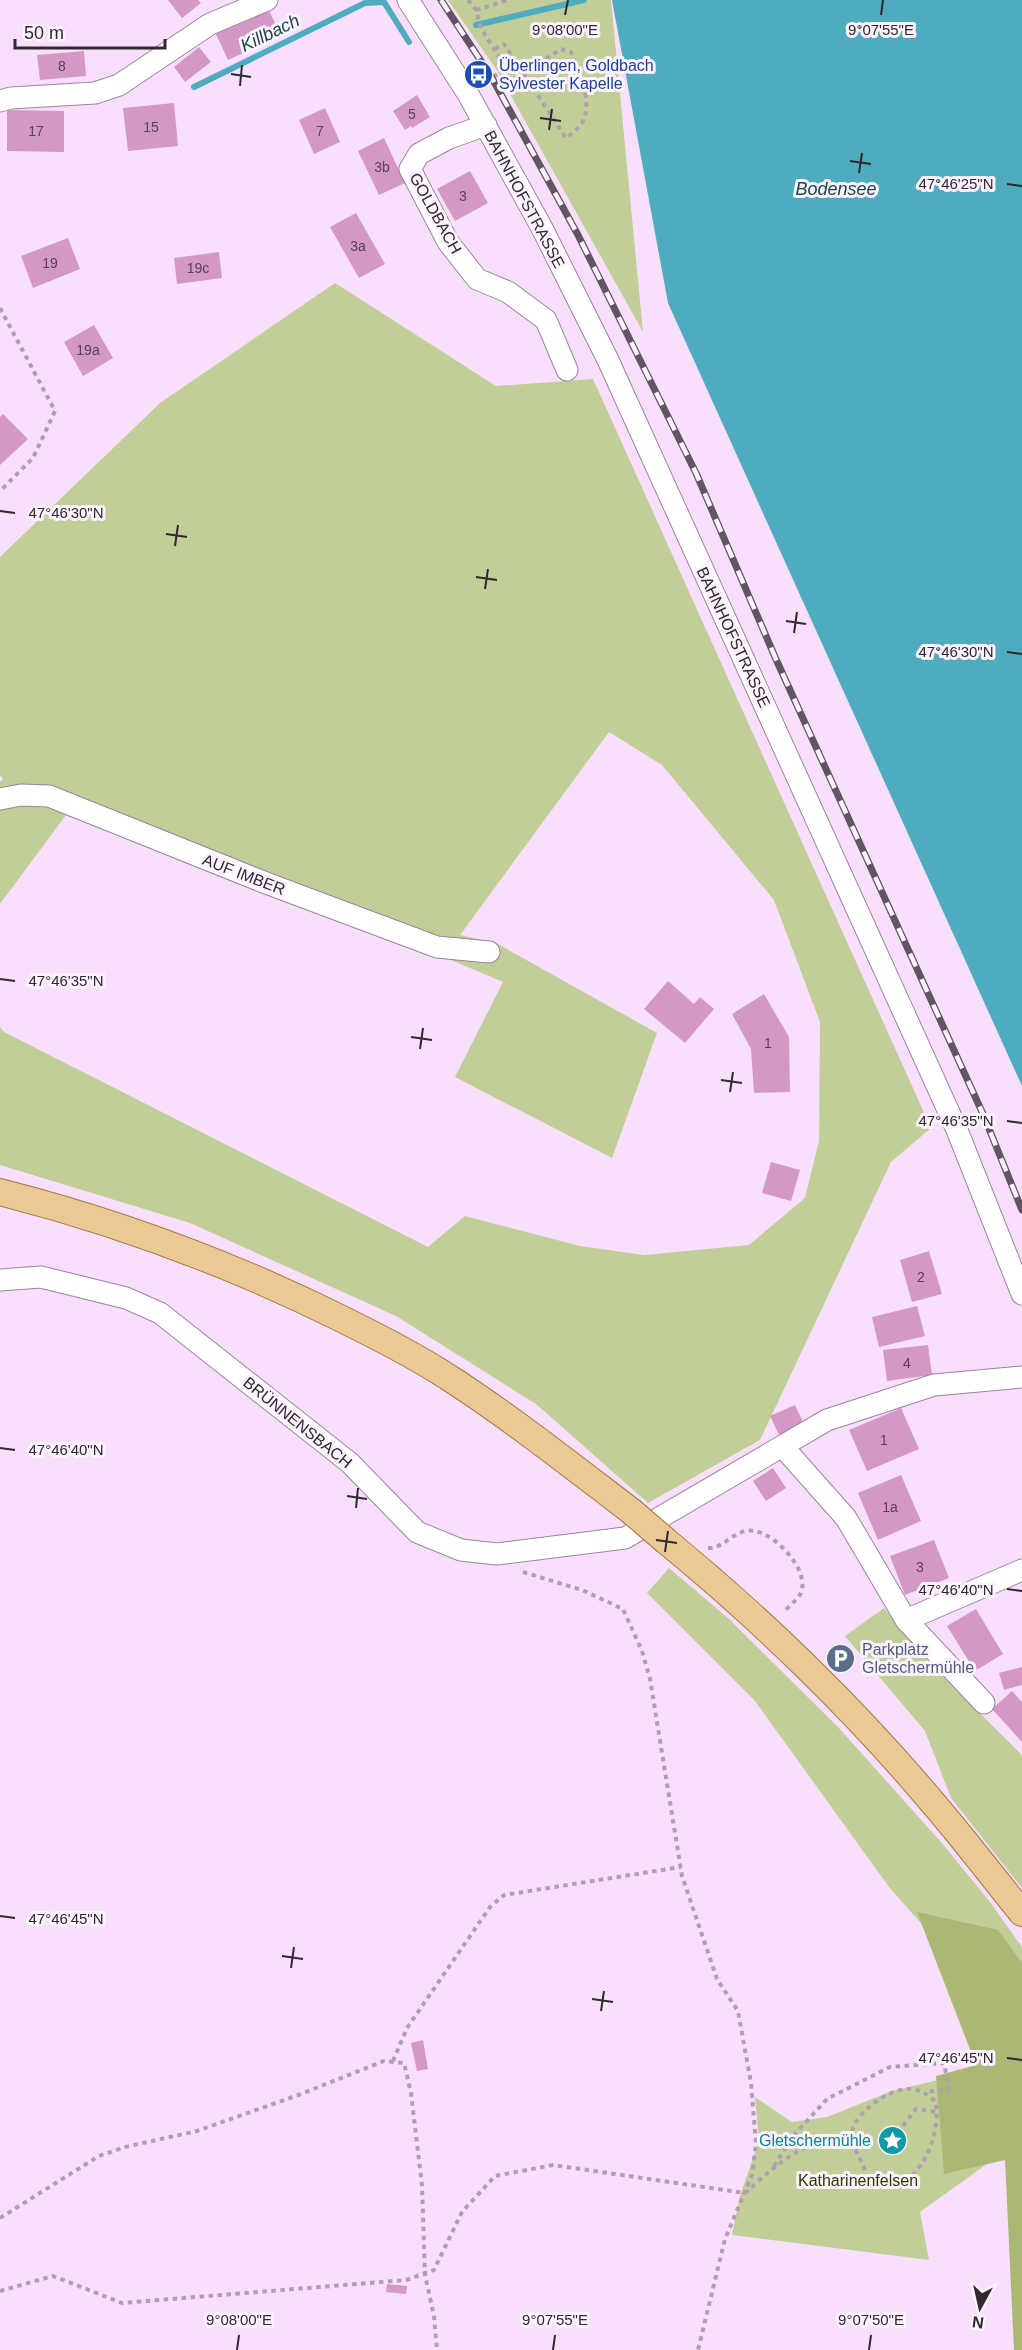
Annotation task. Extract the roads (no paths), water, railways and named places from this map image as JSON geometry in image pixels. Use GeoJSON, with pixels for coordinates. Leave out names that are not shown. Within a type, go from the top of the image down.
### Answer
{"type":"FeatureCollection","features":[{"type":"Feature","properties":{"kind":"main road"},"geometry":{"type":"LineString","coordinates":[[0,1192],[137,1232],[208,1258],[297,1297],[450,1378],[537,1439],[631,1511],[771,1633],[853,1716],[932,1802],[1022,1913]]}},
{"type":"Feature","properties":{"kind":"street"},"geometry":{"type":"LineString","coordinates":[[0,101],[11,98],[95,93],[119,85],[210,24],[267,0]]}},
{"type":"Feature","properties":{"kind":"street","name":"BAHNHOFSTRASSE"},"geometry":{"type":"LineString","coordinates":[[408,0],[486,125],[542,228],[632,411],[957,1130],[1022,1294]]}},
{"type":"Feature","properties":{"kind":"street","name":"GOLDBACH"},"geometry":{"type":"LineString","coordinates":[[486,125],[450,138],[418,154],[410,169],[448,242],[477,279],[508,292],[546,320],[567,370]]}},
{"type":"Feature","properties":{"kind":"street","name":"AUF IMBER"},"geometry":{"type":"LineString","coordinates":[[0,800],[21,795],[49,796],[266,883],[437,947],[489,952]]}},
{"type":"Feature","properties":{"kind":"street","name":"BRÜNNENSBACH"},"geometry":{"type":"LineString","coordinates":[[0,1280],[41,1277],[126,1298],[160,1313],[350,1463],[417,1532],[461,1550],[496,1554],[625,1538],[827,1420],[934,1385],[1022,1377]]}},
{"type":"Feature","properties":{"kind":"street"},"geometry":{"type":"LineString","coordinates":[[783,1446],[846,1518],[906,1620],[984,1703]]}},
{"type":"Feature","properties":{"kind":"street"},"geometry":{"type":"LineString","coordinates":[[906,1620],[1022,1570]]}},
{"type":"Feature","properties":{"kind":"water","name":"Bodensee"},"geometry":{"type":"Polygon","coordinates":[[[612,0],[1022,0],[1022,1086],[668,303],[612,0]]]}},
{"type":"Feature","properties":{"kind":"waterway","name":"Killbach"},"geometry":{"type":"LineString","coordinates":[[476,25],[584,0]]}},
{"type":"Feature","properties":{"kind":"waterway","name":"Killbach"},"geometry":{"type":"LineString","coordinates":[[194,87],[365,3],[384,2],[409,42]]}},
{"type":"Feature","properties":{"kind":"railway"},"geometry":{"type":"LineString","coordinates":[[441,0],[492,78],[578,235],[696,473],[775,657],[983,1114],[1022,1210]]}},
{"type":"Feature","properties":{"kind":"place","name":"Überlingen, Goldbach Sylvester Kapelle"},"geometry":{"type":"Point","coordinates":[478,74]}},
{"type":"Feature","properties":{"kind":"place","name":"Parkplatz Gletschermühle"},"geometry":{"type":"Point","coordinates":[841,1658]}},
{"type":"Feature","properties":{"kind":"place","name":"Gletschermühle"},"geometry":{"type":"Point","coordinates":[892,2140]}},
{"type":"Feature","properties":{"kind":"park label","name":"Katharinenfelsen"},"geometry":{"type":"Point","coordinates":[858,2180]}}]}
